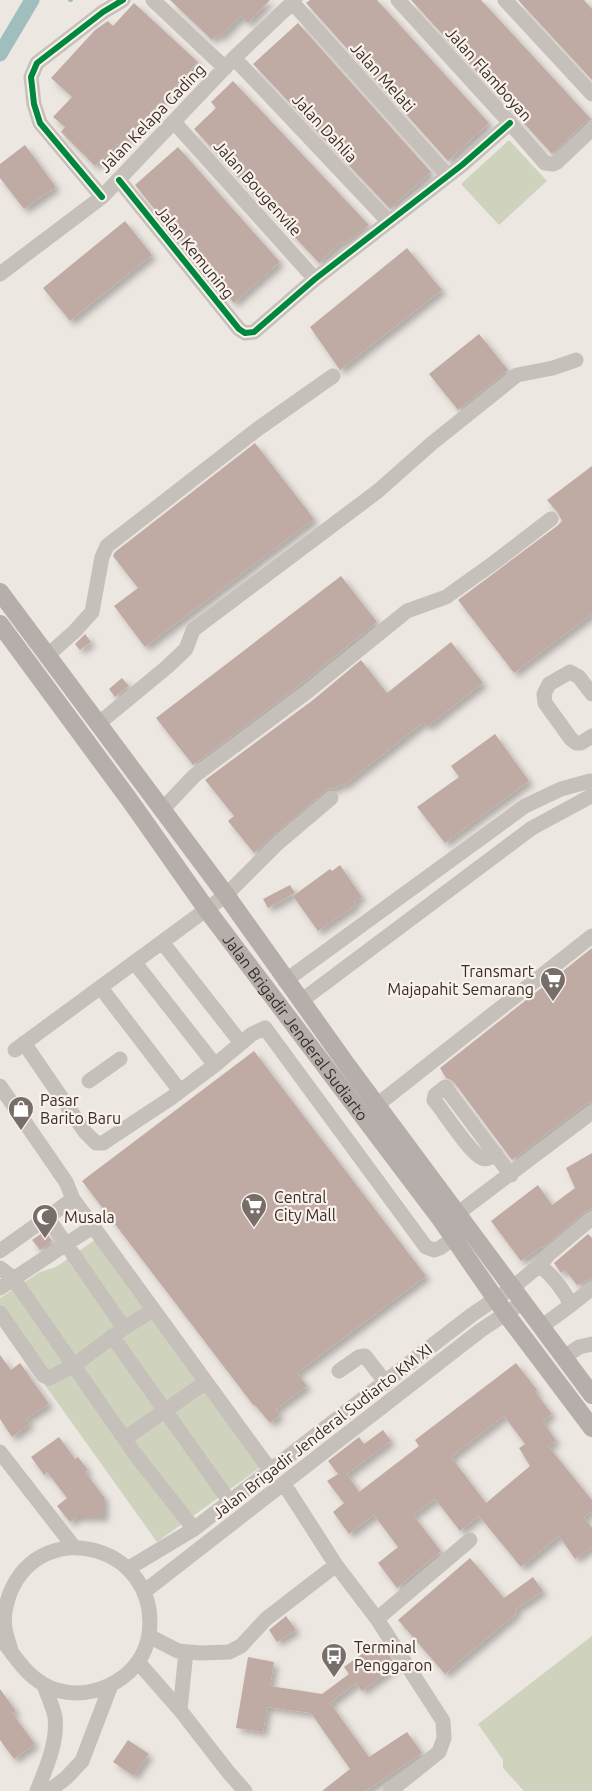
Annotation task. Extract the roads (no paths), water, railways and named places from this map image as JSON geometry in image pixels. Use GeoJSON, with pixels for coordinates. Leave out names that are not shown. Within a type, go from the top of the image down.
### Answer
{"type":"FeatureCollection","features":[{"type":"Feature","properties":{"kind":"main road","name":"Jalan Brigadir Jenderal Sudiarto"},"geometry":{"type":"LineString","coordinates":[[0,591],[592,1395]]}},
{"type":"Feature","properties":{"kind":"main road","name":"Jalan Brigadir Jenderal Sudiarto"},"geometry":{"type":"LineString","coordinates":[[0,624],[207,910],[454,1238],[501,1307],[592,1428]]}},
{"type":"Feature","properties":{"kind":"street"},"geometry":{"type":"LineString","coordinates":[[102,196],[40,123],[34,104],[31,77],[38,63],[103,12],[123,0]]}},
{"type":"Feature","properties":{"kind":"street","name":"Jalan Dahlia"},"geometry":{"type":"LineString","coordinates":[[153,0],[230,63],[389,222]]}},
{"type":"Feature","properties":{"kind":"street","name":"Jalan Flamboyan"},"geometry":{"type":"LineString","coordinates":[[398,0],[545,163],[557,162],[592,129]]}},
{"type":"Feature","properties":{"kind":"street"},"geometry":{"type":"LineString","coordinates":[[505,0],[592,94]]}},
{"type":"Feature","properties":{"kind":"street","name":"Jalan Kelapa Gading"},"geometry":{"type":"LineString","coordinates":[[0,274],[102,196],[293,1]]}},
{"type":"Feature","properties":{"kind":"street","name":"Jalan Melati"},"geometry":{"type":"LineString","coordinates":[[293,1],[448,176]]}},
{"type":"Feature","properties":{"kind":"street","name":"Jalan Bougenvile"},"geometry":{"type":"LineString","coordinates":[[174,122],[315,279]]}},
{"type":"Feature","properties":{"kind":"street"},"geometry":{"type":"LineString","coordinates":[[315,279],[448,176],[510,123]]}},
{"type":"Feature","properties":{"kind":"street","name":"Jalan Kemuning"},"geometry":{"type":"LineString","coordinates":[[119,180],[239,329],[246,333],[254,332],[315,279]]}},
{"type":"Feature","properties":{"kind":"street"},"geometry":{"type":"LineString","coordinates":[[98,724],[186,649],[193,630],[378,491],[431,444],[517,375],[553,369],[576,360]]}},
{"type":"Feature","properties":{"kind":"street"},"geometry":{"type":"LineString","coordinates":[[48,655],[92,612],[102,557],[107,546],[259,428],[333,376]]}},
{"type":"Feature","properties":{"kind":"street"},"geometry":{"type":"LineString","coordinates":[[162,810],[194,776],[307,692],[407,611],[446,597],[551,519]]}},
{"type":"Feature","properties":{"kind":"street"},"geometry":{"type":"LineString","coordinates":[[592,694],[579,677],[570,672],[549,684],[544,694],[544,703],[576,743],[581,743],[592,736]]}},
{"type":"Feature","properties":{"kind":"street"},"geometry":{"type":"LineString","coordinates":[[285,981],[525,806],[561,789],[591,787]]}},
{"type":"Feature","properties":{"kind":"street"},"geometry":{"type":"LineString","coordinates":[[301,1001],[532,828],[591,787]]}},
{"type":"Feature","properties":{"kind":"street"},"geometry":{"type":"LineString","coordinates":[[331,798],[278,843],[225,896],[19,1047],[85,1132],[96,1143],[103,1143],[180,1091],[252,1034],[265,1028],[426,1247],[434,1250],[454,1238]]}},
{"type":"Feature","properties":{"kind":"street"},"geometry":{"type":"LineString","coordinates":[[377,1105],[592,936]]}},
{"type":"Feature","properties":{"kind":"street"},"geometry":{"type":"LineString","coordinates":[[162,942],[241,1043]]}},
{"type":"Feature","properties":{"kind":"street"},"geometry":{"type":"LineString","coordinates":[[135,963],[215,1065]]}},
{"type":"Feature","properties":{"kind":"street"},"geometry":{"type":"LineString","coordinates":[[100,988],[180,1091]]}},
{"type":"Feature","properties":{"kind":"street"},"geometry":{"type":"LineString","coordinates":[[89,1081],[120,1059]]}},
{"type":"Feature","properties":{"kind":"street"},"geometry":{"type":"LineString","coordinates":[[428,1066],[445,1087],[435,1095],[434,1100],[472,1150],[486,1159],[496,1154],[511,1175]]}},
{"type":"Feature","properties":{"kind":"street"},"geometry":{"type":"LineString","coordinates":[[0,1086],[66,1182],[73,1199],[271,1471]]}},
{"type":"Feature","properties":{"kind":"street"},"geometry":{"type":"LineString","coordinates":[[457,1214],[591,1115]]}},
{"type":"Feature","properties":{"kind":"street"},"geometry":{"type":"LineString","coordinates":[[0,1251],[73,1199]]}},
{"type":"Feature","properties":{"kind":"street"},"geometry":{"type":"LineString","coordinates":[[47,1217],[66,1244],[166,1410],[230,1502]]}},
{"type":"Feature","properties":{"kind":"street","name":"Jalan Brigadir Jenderal Sudiarto KM XI"},"geometry":{"type":"LineString","coordinates":[[145,1591],[481,1330],[501,1307],[517,1295],[549,1254],[592,1218]]}},
{"type":"Feature","properties":{"kind":"street"},"geometry":{"type":"LineString","coordinates":[[0,1288],[93,1227]]}},
{"type":"Feature","properties":{"kind":"street"},"geometry":{"type":"LineString","coordinates":[[540,1265],[567,1295],[572,1305]]}},
{"type":"Feature","properties":{"kind":"street"},"geometry":{"type":"LineString","coordinates":[[0,1268],[13,1278],[124,1439],[194,1529]]}},
{"type":"Feature","properties":{"kind":"street"},"geometry":{"type":"LineString","coordinates":[[541,1327],[592,1288]]}},
{"type":"Feature","properties":{"kind":"street","name":"Jalan Brigadir Jenderal Sudiarto KM XI"},"geometry":{"type":"LineString","coordinates":[[129,1568],[194,1529],[473,1314],[501,1307]]}},
{"type":"Feature","properties":{"kind":"street"},"geometry":{"type":"LineString","coordinates":[[0,1313],[49,1378],[73,1366],[118,1332],[153,1310]]}},
{"type":"Feature","properties":{"kind":"street"},"geometry":{"type":"LineString","coordinates":[[563,1358],[579,1347],[592,1344]]}},
{"type":"Feature","properties":{"kind":"street"},"geometry":{"type":"LineString","coordinates":[[339,1371],[359,1357],[365,1356],[386,1383]]}},
{"type":"Feature","properties":{"kind":"street"},"geometry":{"type":"LineString","coordinates":[[124,1439],[207,1382]]}},
{"type":"Feature","properties":{"kind":"street"},"geometry":{"type":"LineString","coordinates":[[0,1452],[74,1547]]}},
{"type":"Feature","properties":{"kind":"street"},"geometry":{"type":"LineString","coordinates":[[284,1484],[336,1565],[377,1618],[442,1720],[444,1738],[439,1752],[390,1791]]}},
{"type":"Feature","properties":{"kind":"street"},"geometry":{"type":"LineString","coordinates":[[377,1618],[470,1540]]}},
{"type":"Feature","properties":{"kind":"street"},"geometry":{"type":"LineString","coordinates":[[0,1638],[24,1670],[44,1685],[60,1691],[77,1693],[94,1691],[126,1676],[145,1649],[149,1636],[150,1613],[145,1591],[129,1568],[103,1552],[74,1547],[51,1552],[30,1564],[15,1582],[6,1604],[4,1627],[11,1650]]}},
{"type":"Feature","properties":{"kind":"street"},"geometry":{"type":"LineString","coordinates":[[149,1636],[178,1651],[229,1652],[240,1646],[266,1619],[336,1565]]}},
{"type":"Feature","properties":{"kind":"street"},"geometry":{"type":"LineString","coordinates":[[180,1710],[186,1652]]}},
{"type":"Feature","properties":{"kind":"street"},"geometry":{"type":"LineString","coordinates":[[138,1662],[245,1791]]}},
{"type":"Feature","properties":{"kind":"street"},"geometry":{"type":"LineString","coordinates":[[37,1791],[50,1757],[55,1732],[54,1715],[44,1685]]}},
{"type":"Feature","properties":{"kind":"street"},"geometry":{"type":"LineString","coordinates":[[50,1791],[82,1761],[111,1685]]}},
{"type":"Feature","properties":{"kind":"waterway"},"geometry":{"type":"LineString","coordinates":[[0,54],[32,0]]}},
{"type":"Feature","properties":{"kind":"place","name":"Transmart Majapahit Semarang"},"geometry":{"type":"Point","coordinates":[553,1003]}},
{"type":"Feature","properties":{"kind":"place","name":"Pasar Barito Baru"},"geometry":{"type":"Point","coordinates":[21,1132]}},
{"type":"Feature","properties":{"kind":"place","name":"Central City Mall"},"geometry":{"type":"Point","coordinates":[254,1229]}},
{"type":"Feature","properties":{"kind":"place","name":"Musala"},"geometry":{"type":"Point","coordinates":[45,1240]}},
{"type":"Feature","properties":{"kind":"place","name":"Terminal Penggaron"},"geometry":{"type":"Point","coordinates":[334,1679]}}]}
